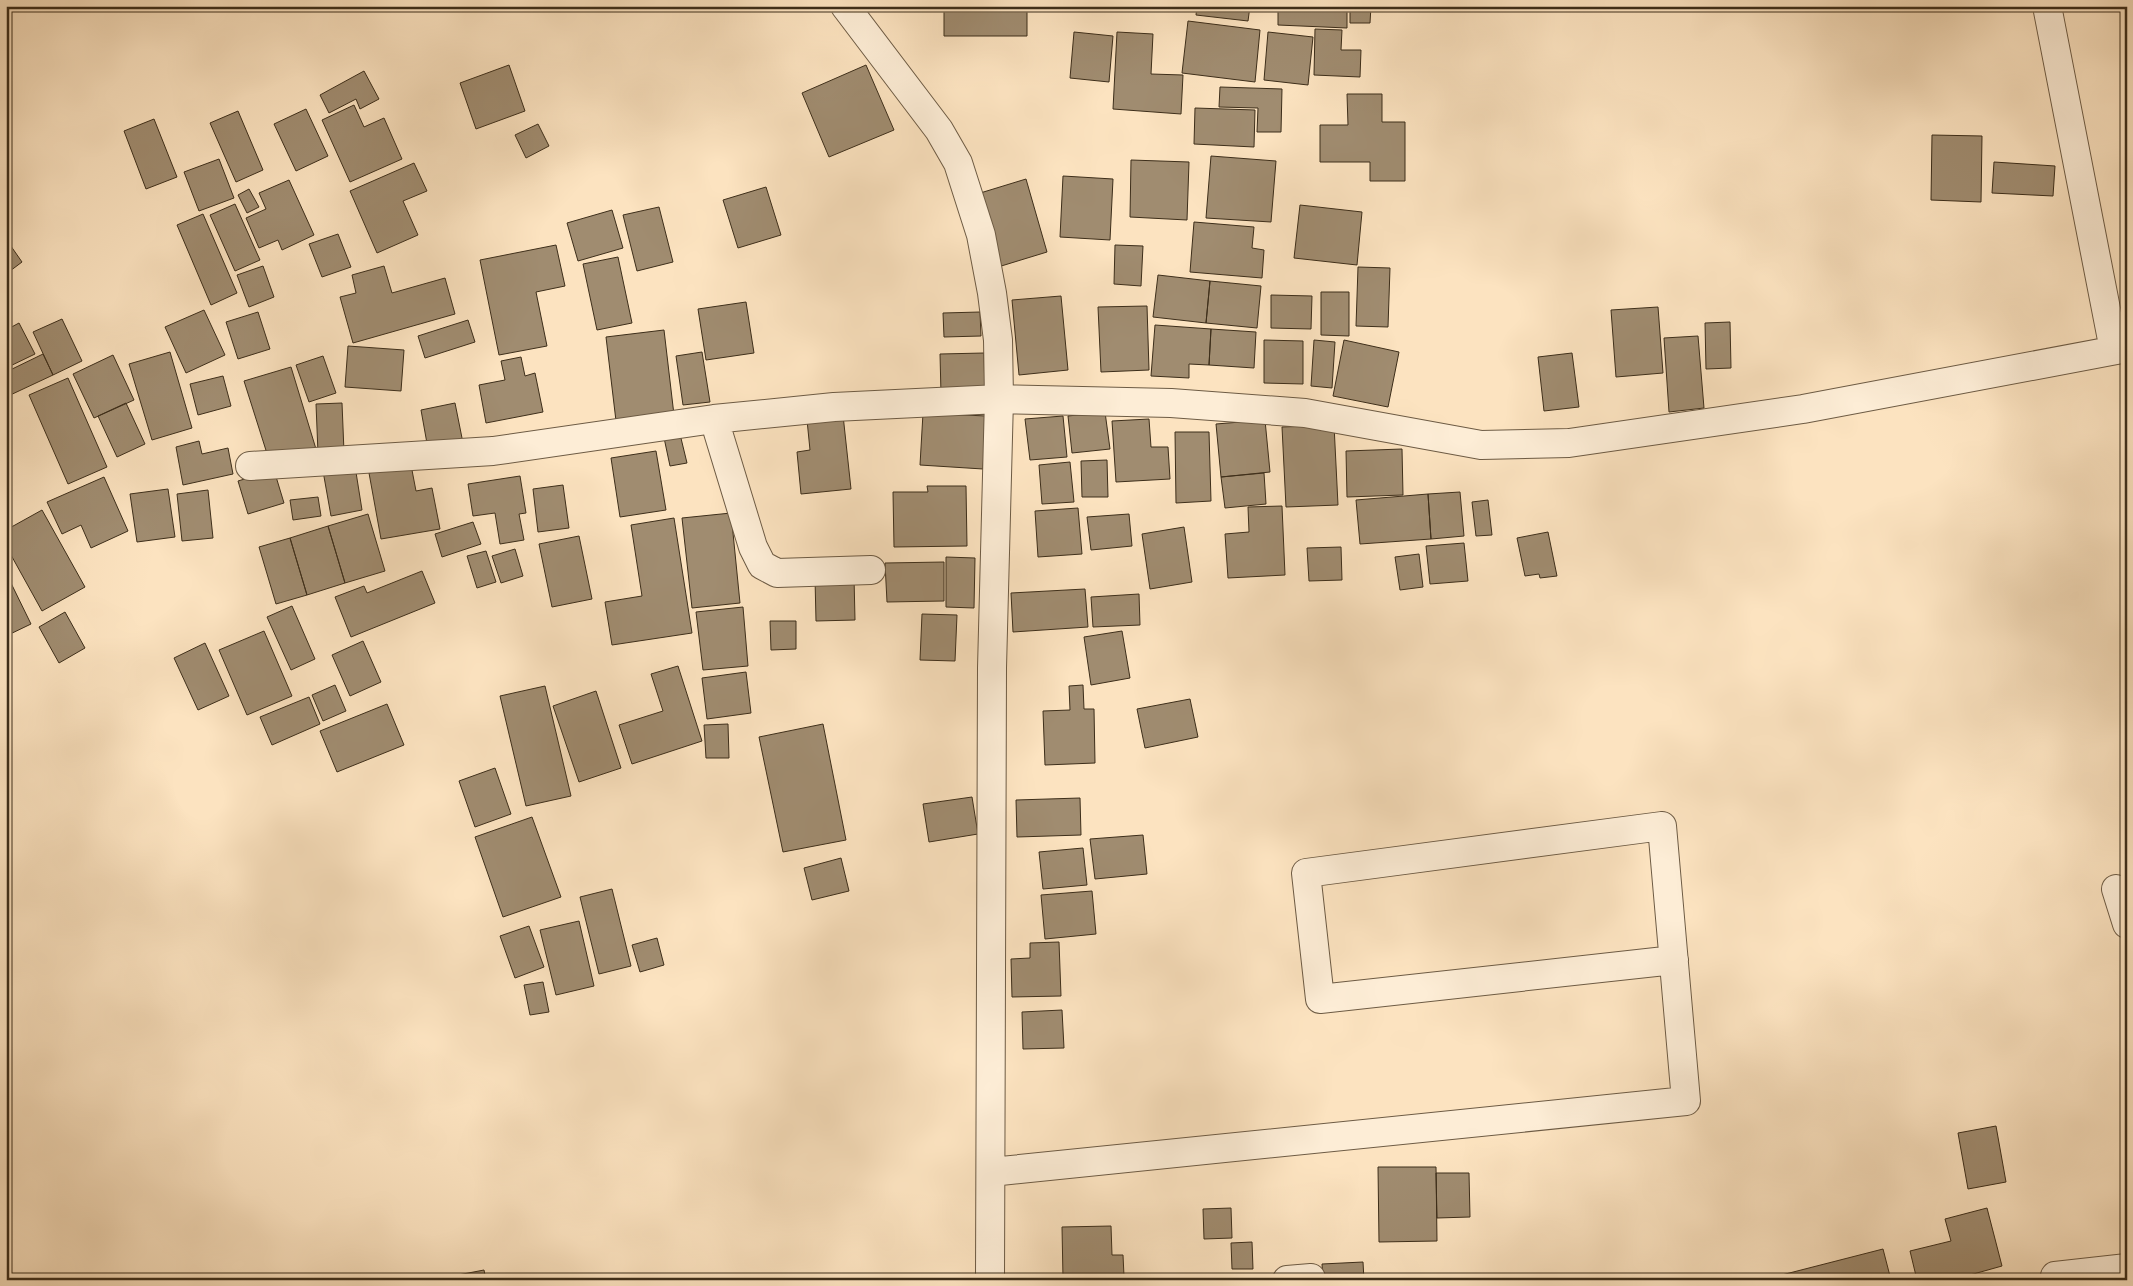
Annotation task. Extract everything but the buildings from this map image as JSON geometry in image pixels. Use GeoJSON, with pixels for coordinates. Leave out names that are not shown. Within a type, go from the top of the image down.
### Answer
{"type":"FeatureCollection","features":[{"type":"Feature","properties":{"kind":"street"},"geometry":{"type":"LineString","coordinates":[[845,6],[929,115],[958,163],[982,235],[998,340],[999,399],[992,668],[990,1280]]}},
{"type":"Feature","properties":{"kind":"street"},"geometry":{"type":"LineString","coordinates":[[250,466],[493,451],[714,419],[834,407],[999,399],[1172,403],[1305,413],[1481,445],[1569,443],[1803,409],[2120,349],[2047,6]]}},
{"type":"Feature","properties":{"kind":"street"},"geometry":{"type":"LineString","coordinates":[[714,419],[753,547],[762,566],[777,574],[871,570]]}},
{"type":"Feature","properties":{"kind":"street"},"geometry":{"type":"LineString","coordinates":[[990,1172],[1686,1101],[1674,960],[1662,826],[1306,873],[1320,999],[1674,960]]}},
{"type":"Feature","properties":{"kind":"street"},"geometry":{"type":"LineString","coordinates":[[2116,889],[2127,924]]}},
{"type":"Feature","properties":{"kind":"street"},"geometry":{"type":"LineString","coordinates":[[2047,1279],[2127,1268]]}}]}
